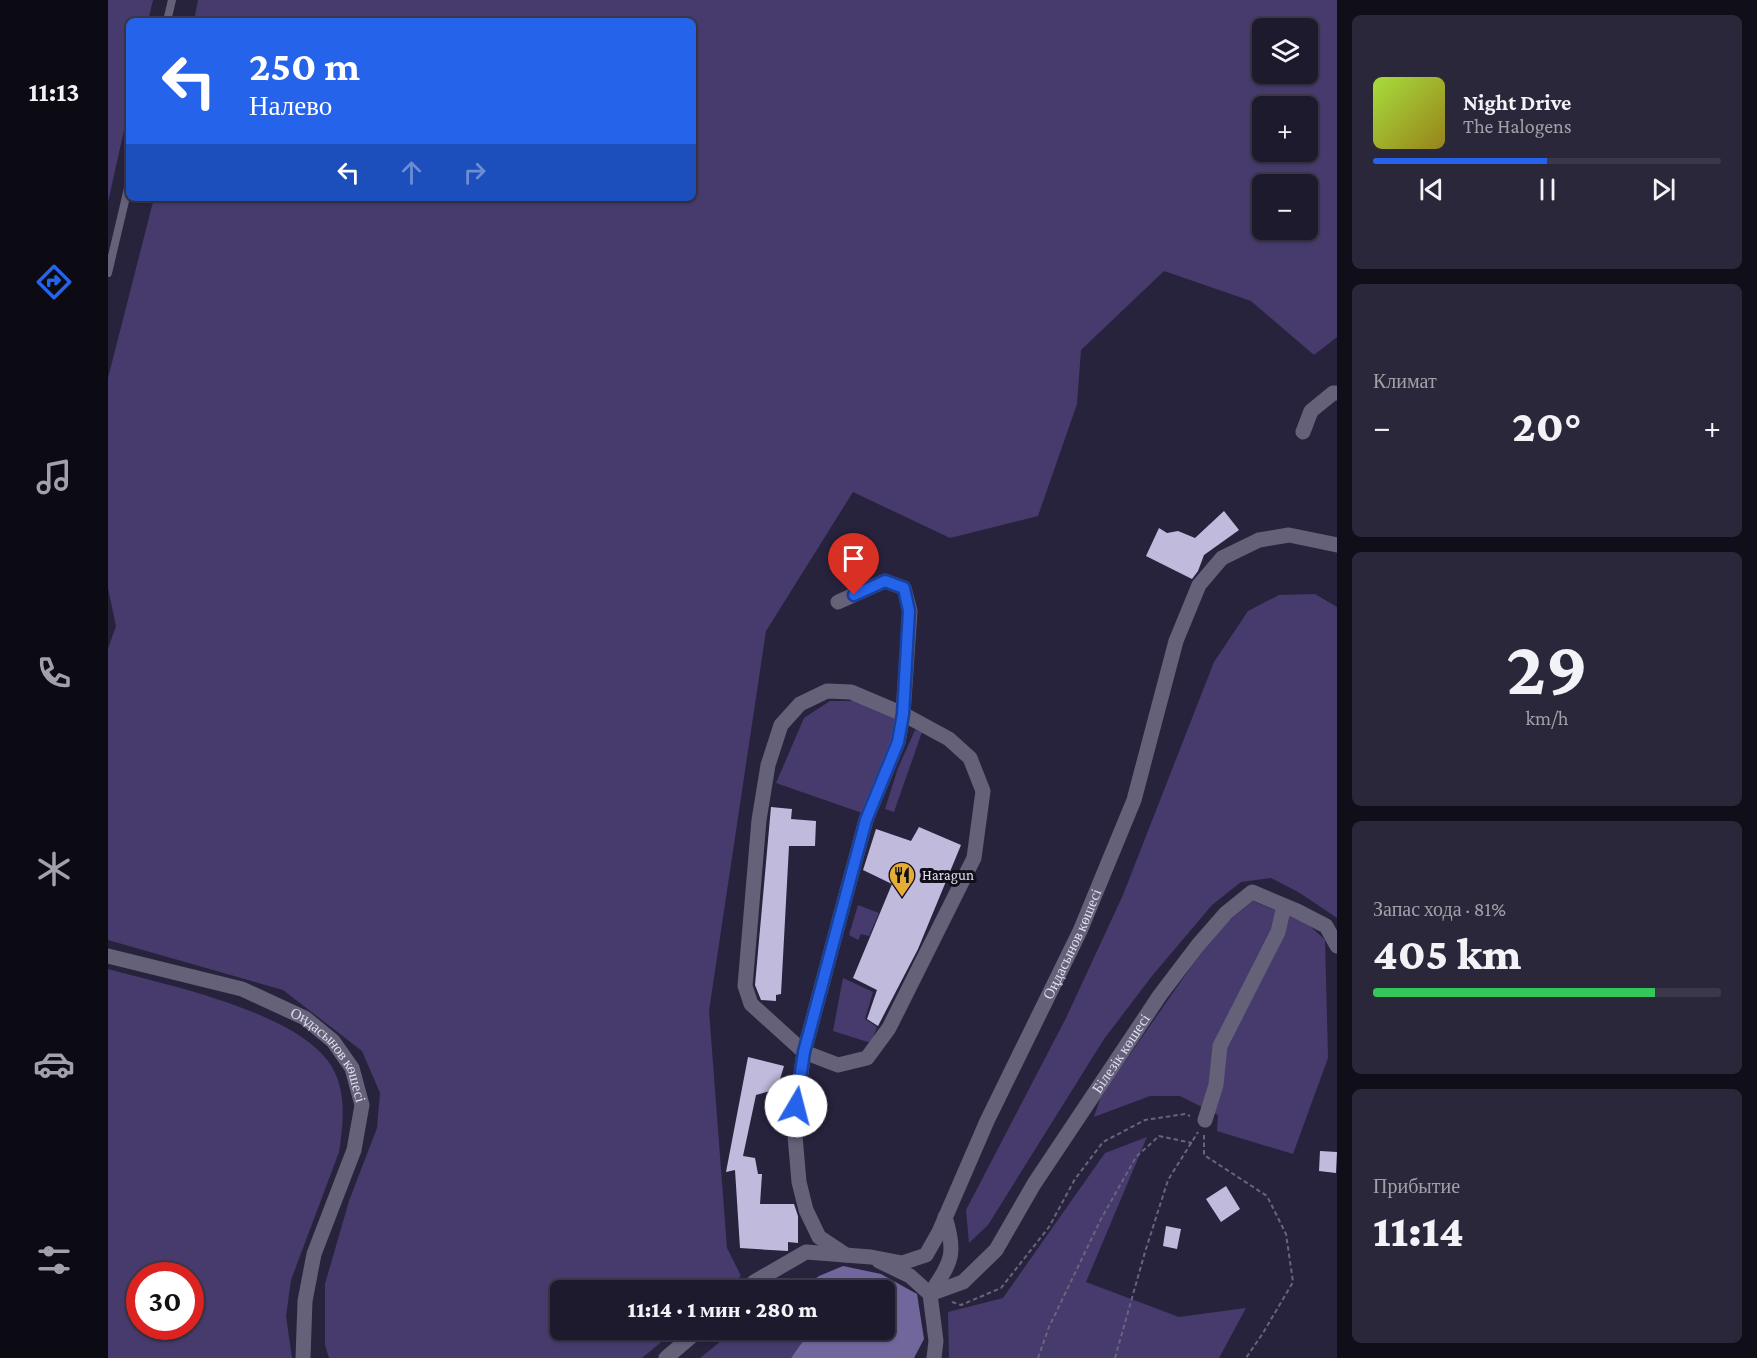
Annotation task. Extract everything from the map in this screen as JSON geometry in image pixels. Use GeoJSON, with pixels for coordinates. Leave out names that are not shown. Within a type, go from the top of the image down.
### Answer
{"type":"FeatureCollection","features":[{"type":"Feature","properties":{"kind":"street"},"geometry":{"type":"LineString","coordinates":[[1303,432],[1311,411],[1333,393],[1337,393]]}},
{"type":"Feature","properties":{"kind":"street","name":"Оңдасынов көшесі"},"geometry":{"type":"LineString","coordinates":[[757,1280],[806,1252],[871,1257],[902,1263],[926,1255],[987,1121],[1080,931],[1134,800],[1176,641],[1198,585],[1222,558],[1259,540],[1289,535],[1337,545]]}},
{"type":"Feature","properties":{"kind":"street"},"geometry":{"type":"LineString","coordinates":[[838,602],[885,581],[904,588],[909,611],[903,714],[898,742],[866,820],[804,1052],[794,1124],[799,1182],[807,1210],[819,1237],[846,1255]]}},
{"type":"Feature","properties":{"kind":"street"},"geometry":{"type":"LineString","coordinates":[[827,691],[851,692],[903,714],[949,740],[970,758],[984,791],[974,858],[889,1028],[867,1058],[838,1065],[804,1052],[751,1004],[744,986],[759,820],[768,765],[781,725],[800,704],[827,691]]}},
{"type":"Feature","properties":{"kind":"street","name":"Білезік көшесі"},"geometry":{"type":"LineString","coordinates":[[930,1294],[963,1282],[996,1250],[1034,1185],[1160,994],[1226,913],[1252,892],[1326,926],[1337,946]]}},
{"type":"Feature","properties":{"kind":"street"},"geometry":{"type":"LineString","coordinates":[[1205,1120],[1216,1085],[1220,1046],[1278,932],[1284,906]]}},
{"type":"Feature","properties":{"kind":"street","name":"Оңдасынов көшесі"},"geometry":{"type":"LineString","coordinates":[[108,956],[242,989],[305,1018],[333,1041],[352,1068],[362,1105],[354,1150],[314,1254],[305,1301],[303,1358]]}},
{"type":"Feature","properties":{"kind":"street"},"geometry":{"type":"LineString","coordinates":[[934,1358],[936,1341],[930,1294],[951,1259],[952,1239],[945,1216]]}},
{"type":"Feature","properties":{"kind":"street"},"geometry":{"type":"LineString","coordinates":[[871,1257],[910,1276],[930,1294]]}},
{"type":"Feature","properties":{"kind":"street"},"geometry":{"type":"LineString","coordinates":[[666,1358],[687,1340]]}},
{"type":"Feature","properties":{"kind":"lane"},"geometry":{"type":"LineString","coordinates":[[168,18],[172,0]]}},
{"type":"Feature","properties":{"kind":"lane"},"geometry":{"type":"LineString","coordinates":[[108,273],[126,197]]}},
{"type":"Feature","properties":{"kind":"path"},"geometry":{"type":"LineString","coordinates":[[930,1294],[961,1305],[1001,1288],[1049,1227],[1075,1179],[1104,1142],[1145,1120],[1185,1114],[1205,1120]]}},
{"type":"Feature","properties":{"kind":"path"},"geometry":{"type":"LineString","coordinates":[[1115,1358],[1168,1180],[1205,1120]]}},
{"type":"Feature","properties":{"kind":"path"},"geometry":{"type":"LineString","coordinates":[[1205,1120],[1203,1155],[1267,1196],[1286,1233],[1293,1282],[1246,1358]]}},
{"type":"Feature","properties":{"kind":"path"},"geometry":{"type":"LineString","coordinates":[[1038,1358],[1049,1327],[1101,1219],[1136,1157],[1159,1136],[1192,1143]]}},
{"type":"Feature","properties":{"kind":"shaded area"},"geometry":{"type":"Polygon","coordinates":[[[108,0],[153,0],[149,18],[126,18],[126,121],[108,202],[108,0]]]}},
{"type":"Feature","properties":{"kind":"shaded area"},"geometry":{"type":"Polygon","coordinates":[[[198,0],[1337,0],[1337,337],[1314,355],[1251,301],[1164,271],[1081,350],[1077,404],[1038,516],[950,538],[853,492],[766,631],[709,1011],[727,1248],[741,1276],[736,1280],[550,1280],[550,1340],[664,1340],[642,1358],[329,1358],[325,1345],[325,1284],[349,1201],[377,1128],[380,1093],[362,1051],[283,990],[108,940],[108,649],[116,626],[108,588],[108,378],[153,201],[696,201],[696,18],[195,18],[198,0]]]}},
{"type":"Feature","properties":{"kind":"shaded area"},"geometry":{"type":"Polygon","coordinates":[[[1315,594],[1337,607],[1337,918],[1300,893],[1271,878],[1241,882],[1212,905],[1152,976],[1104,1039],[988,1225],[969,1243],[966,1210],[1066,1018],[1123,895],[1214,662],[1248,611],[1279,595],[1315,594]]]}},
{"type":"Feature","properties":{"kind":"shaded area"},"geometry":{"type":"Polygon","coordinates":[[[830,701],[857,701],[899,719],[865,814],[776,783],[804,718],[830,701]]]}},
{"type":"Feature","properties":{"kind":"shaded area"},"geometry":{"type":"Polygon","coordinates":[[[915,730],[922,732],[894,812],[885,809],[898,768],[915,730]]]}},
{"type":"Feature","properties":{"kind":"shaded area"},"geometry":{"type":"Polygon","coordinates":[[[1253,901],[1307,923],[1325,940],[1328,1058],[1293,1154],[1217,1131],[1218,1115],[1180,1096],[1150,1096],[1094,1117],[1101,1096],[1216,931],[1253,901]]]}},
{"type":"Feature","properties":{"kind":"shaded area"},"geometry":{"type":"Polygon","coordinates":[[[858,905],[879,913],[869,936],[861,934],[858,940],[849,935],[858,905]]]}},
{"type":"Feature","properties":{"kind":"shaded area"},"geometry":{"type":"Polygon","coordinates":[[[108,969],[199,993],[269,1019],[298,1035],[322,1054],[336,1075],[343,1113],[339,1152],[291,1280],[286,1316],[292,1358],[108,1358],[108,969]]]}},
{"type":"Feature","properties":{"kind":"shaded area"},"geometry":{"type":"Polygon","coordinates":[[[843,978],[873,992],[865,1019],[877,1027],[871,1043],[833,1031],[843,978]]]}},
{"type":"Feature","properties":{"kind":"shaded area"},"geometry":{"type":"Polygon","coordinates":[[[1147,1137],[1086,1282],[1179,1317],[1246,1308],[1219,1358],[949,1358],[948,1312],[1003,1298],[1105,1153],[1147,1137]]]}},
{"type":"Feature","properties":{"kind":"shaded area"},"geometry":{"type":"Polygon","coordinates":[[[843,1266],[881,1274],[892,1280],[813,1280],[843,1266]]]}},
{"type":"Feature","properties":{"kind":"shaded area"},"geometry":{"type":"Polygon","coordinates":[[[895,1282],[917,1294],[924,1339],[914,1358],[791,1358],[803,1341],[895,1340],[895,1282]]]}},
{"type":"Feature","properties":{"kind":"shaded area"},"geometry":{"type":"Polygon","coordinates":[[[722,1340],[803,1340],[791,1358],[700,1358],[722,1340]]]}},
{"type":"Feature","properties":{"kind":"building"},"geometry":{"type":"Polygon","coordinates":[[[1224,511],[1239,530],[1204,555],[1192,579],[1146,556],[1159,528],[1167,533],[1178,531],[1195,538],[1224,511]]]}},
{"type":"Feature","properties":{"kind":"building"},"geometry":{"type":"Polygon","coordinates":[[[771,807],[792,809],[791,819],[816,821],[815,846],[789,846],[781,994],[776,995],[776,1001],[761,1000],[755,985],[771,807]]]}},
{"type":"Feature","properties":{"kind":"building"},"geometry":{"type":"Polygon","coordinates":[[[919,827],[961,845],[918,949],[878,1026],[867,1019],[877,990],[853,978],[892,884],[863,870],[876,829],[911,841],[919,827]]]}},
{"type":"Feature","properties":{"kind":"building"},"geometry":{"type":"Polygon","coordinates":[[[748,1057],[784,1066],[777,1089],[756,1095],[743,1156],[755,1158],[758,1174],[762,1174],[760,1204],[794,1204],[798,1216],[798,1243],[788,1242],[788,1251],[740,1248],[735,1170],[726,1172],[748,1057]]]}},
{"type":"Feature","properties":{"kind":"building"},"geometry":{"type":"Polygon","coordinates":[[[1320,1151],[1337,1152],[1336,1173],[1319,1171],[1320,1151]]]}},
{"type":"Feature","properties":{"kind":"building"},"geometry":{"type":"Polygon","coordinates":[[[1226,1186],[1240,1209],[1221,1222],[1206,1199],[1226,1186]]]}},
{"type":"Feature","properties":{"kind":"building"},"geometry":{"type":"Polygon","coordinates":[[[1166,1226],[1181,1229],[1177,1249],[1163,1246],[1166,1226]]]}},
{"type":"Feature","properties":{"kind":"place","name":"Haragun"},"geometry":{"type":"Point","coordinates":[902,898]}},
{"type":"Feature","properties":{"kind":"route"},"geometry":{"type":"LineString","coordinates":[[796,1106],[804,1052],[866,820],[898,742],[903,714],[909,611],[904,588],[885,581],[854,595]]}}]}
